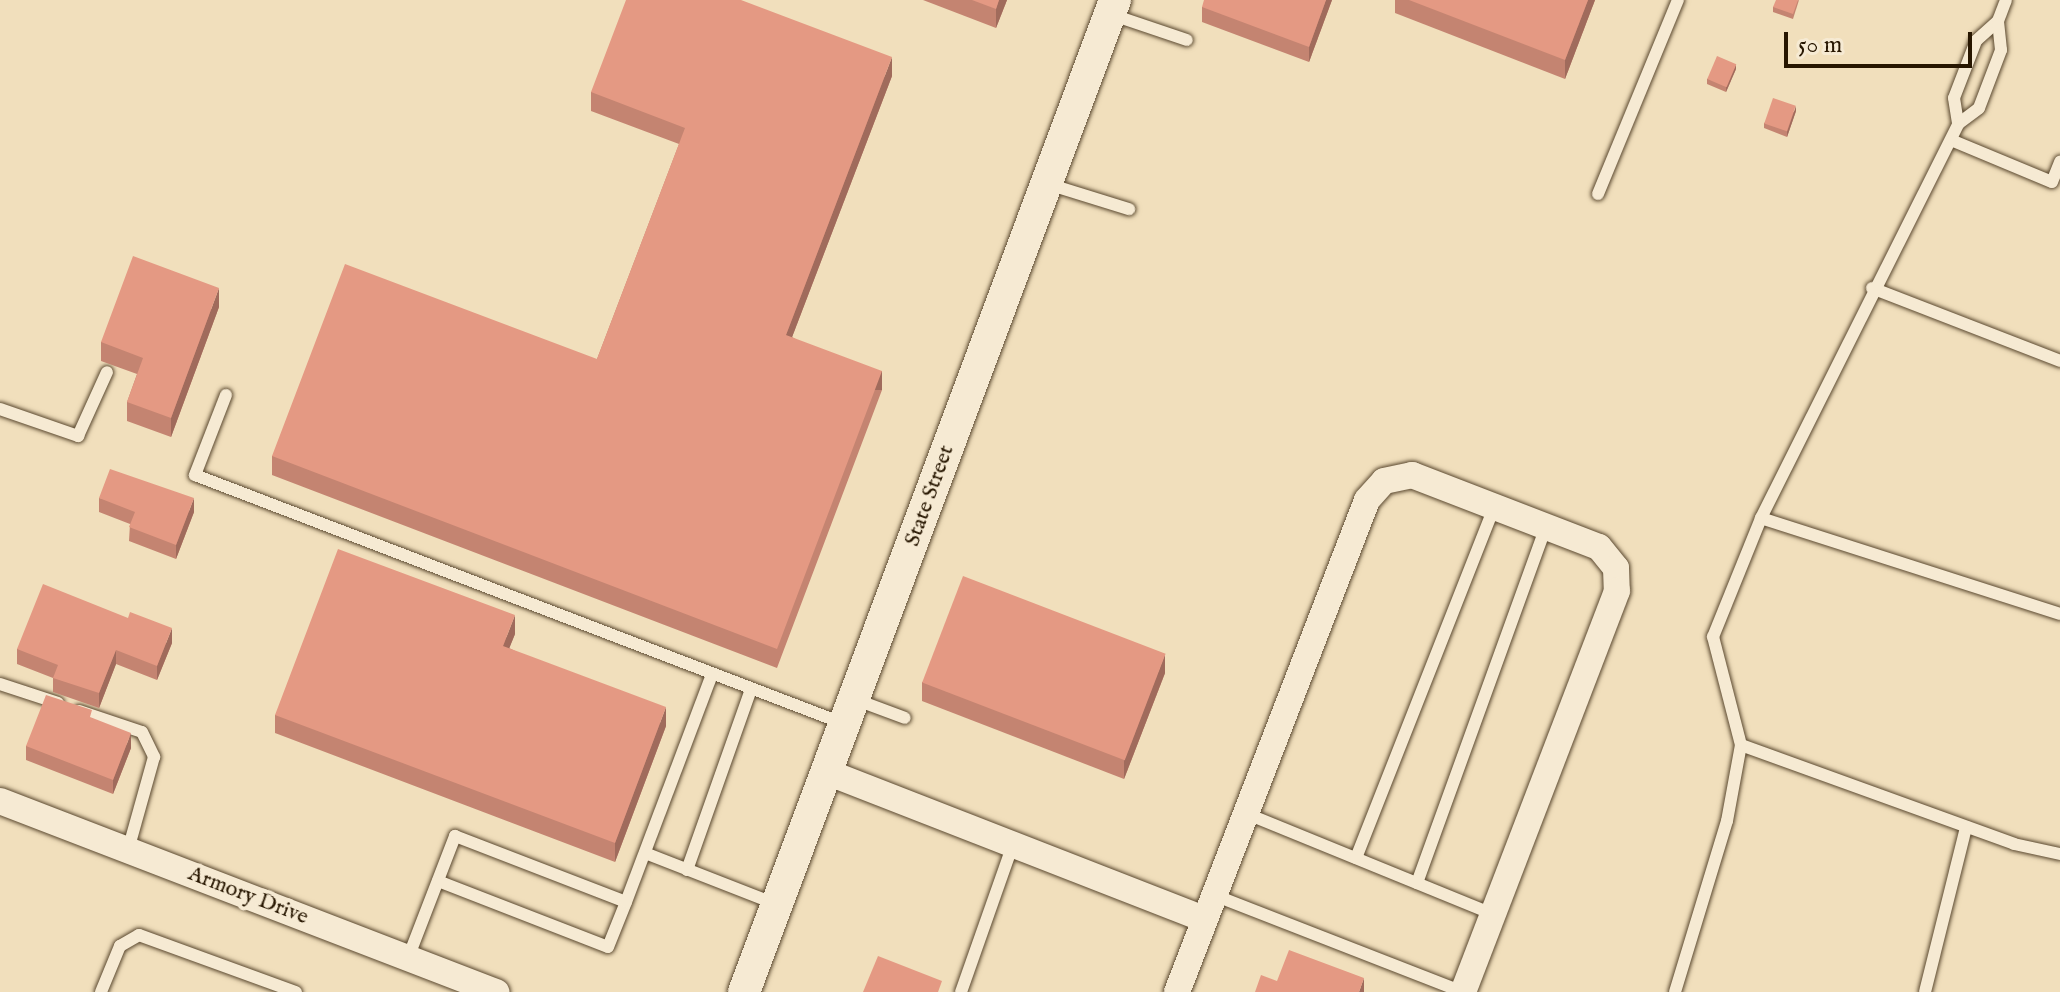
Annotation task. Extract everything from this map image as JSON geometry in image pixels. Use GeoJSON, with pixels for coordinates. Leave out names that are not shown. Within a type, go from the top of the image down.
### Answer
{"type":"FeatureCollection","features":[{"type":"Feature","properties":{"kind":"street","name":"State Street"},"geometry":{"type":"LineString","coordinates":[[744,992],[1112,7]]}},
{"type":"Feature","properties":{"kind":"street"},"geometry":{"type":"LineString","coordinates":[[1177,992],[1367,500],[1384,481],[1412,475],[1599,547],[1616,568],[1617,591],[1463,992]]}},
{"type":"Feature","properties":{"kind":"street"},"geometry":{"type":"LineString","coordinates":[[827,772],[1013,844],[1209,907]]}},
{"type":"Feature","properties":{"kind":"street","name":"Armory Drive"},"geometry":{"type":"LineString","coordinates":[[0,801],[496,992]]}},
{"type":"Feature","properties":{"kind":"lane"},"geometry":{"type":"LineString","coordinates":[[1598,194],[1678,0]]}},
{"type":"Feature","properties":{"kind":"lane"},"geometry":{"type":"LineString","coordinates":[[1958,124],[1954,98],[1972,51],[1998,21],[2006,0]]}},
{"type":"Feature","properties":{"kind":"lane"},"geometry":{"type":"LineString","coordinates":[[1112,7],[1187,40]]}},
{"type":"Feature","properties":{"kind":"lane"},"geometry":{"type":"LineString","coordinates":[[1675,992],[1727,821],[1741,745],[1713,637],[1761,518],[1872,288],[1958,124],[1979,108],[2001,50],[1998,21]]}},
{"type":"Feature","properties":{"kind":"lane"},"geometry":{"type":"LineString","coordinates":[[1951,140],[2052,182],[2060,162]]}},
{"type":"Feature","properties":{"kind":"lane"},"geometry":{"type":"LineString","coordinates":[[1046,183],[1129,209]]}},
{"type":"Feature","properties":{"kind":"lane"},"geometry":{"type":"LineString","coordinates":[[1872,288],[2060,361]]}},
{"type":"Feature","properties":{"kind":"lane"},"geometry":{"type":"LineString","coordinates":[[0,409],[78,436],[107,372]]}},
{"type":"Feature","properties":{"kind":"lane"},"geometry":{"type":"LineString","coordinates":[[226,395],[195,475],[751,689],[849,712],[905,718]]}},
{"type":"Feature","properties":{"kind":"lane"},"geometry":{"type":"LineString","coordinates":[[1356,858],[1494,507]]}},
{"type":"Feature","properties":{"kind":"lane"},"geometry":{"type":"LineString","coordinates":[[1761,518],[2060,614]]}},
{"type":"Feature","properties":{"kind":"lane"},"geometry":{"type":"LineString","coordinates":[[1417,883],[1546,527]]}},
{"type":"Feature","properties":{"kind":"lane"},"geometry":{"type":"LineString","coordinates":[[438,881],[608,947],[712,674]]}},
{"type":"Feature","properties":{"kind":"lane"},"geometry":{"type":"LineString","coordinates":[[0,684],[142,732],[154,757],[128,850]]}},
{"type":"Feature","properties":{"kind":"lane"},"geometry":{"type":"LineString","coordinates":[[687,870],[751,689]]}},
{"type":"Feature","properties":{"kind":"lane"},"geometry":{"type":"LineString","coordinates":[[1741,745],[1966,827],[2060,854]]}},
{"type":"Feature","properties":{"kind":"lane"},"geometry":{"type":"LineString","coordinates":[[1245,813],[1493,914]]}},
{"type":"Feature","properties":{"kind":"lane"},"geometry":{"type":"LineString","coordinates":[[1925,992],[1966,827]]}},
{"type":"Feature","properties":{"kind":"lane"},"geometry":{"type":"LineString","coordinates":[[408,958],[455,836],[626,902]]}},
{"type":"Feature","properties":{"kind":"lane"},"geometry":{"type":"LineString","coordinates":[[961,992],[1013,844]]}},
{"type":"Feature","properties":{"kind":"lane"},"geometry":{"type":"LineString","coordinates":[[645,853],[777,905]]}},
{"type":"Feature","properties":{"kind":"lane"},"geometry":{"type":"LineString","coordinates":[[1209,907],[1463,992]]}},
{"type":"Feature","properties":{"kind":"lane"},"geometry":{"type":"LineString","coordinates":[[101,992],[120,946],[139,935],[296,992]]}},
{"type":"Feature","properties":{"kind":"building"},"geometry":{"type":"Polygon","coordinates":[[[626,0],[741,0],[892,57],[786,335],[882,371],[777,649],[272,456],[345,264],[597,359],[685,128],[591,92],[626,0]]]}},
{"type":"Feature","properties":{"kind":"building"},"geometry":{"type":"Polygon","coordinates":[[[972,0],[999,0],[996,9],[972,0]]]}},
{"type":"Feature","properties":{"kind":"building"},"geometry":{"type":"Polygon","coordinates":[[[1204,0],[1326,0],[1309,47],[1202,7],[1204,0]]]}},
{"type":"Feature","properties":{"kind":"building"},"geometry":{"type":"Polygon","coordinates":[[[1409,0],[1588,0],[1565,60],[1409,0]]]}},
{"type":"Feature","properties":{"kind":"building"},"geometry":{"type":"Polygon","coordinates":[[[1776,0],[1798,0],[1793,14],[1773,7],[1776,0]]]}},
{"type":"Feature","properties":{"kind":"building"},"geometry":{"type":"Polygon","coordinates":[[[1717,56],[1736,64],[1727,87],[1707,79],[1717,56]]]}},
{"type":"Feature","properties":{"kind":"building"},"geometry":{"type":"Polygon","coordinates":[[[1773,98],[1796,106],[1787,131],[1764,124],[1773,98]]]}},
{"type":"Feature","properties":{"kind":"building"},"geometry":{"type":"Polygon","coordinates":[[[133,256],[219,288],[171,418],[127,402],[143,358],[101,342],[133,256]]]}},
{"type":"Feature","properties":{"kind":"building"},"geometry":{"type":"Polygon","coordinates":[[[110,469],[194,498],[176,545],[129,527],[135,512],[99,498],[110,469]]]}},
{"type":"Feature","properties":{"kind":"building"},"geometry":{"type":"Polygon","coordinates":[[[338,549],[515,615],[503,646],[666,707],[615,843],[275,715],[338,549]]]}},
{"type":"Feature","properties":{"kind":"building"},"geometry":{"type":"Polygon","coordinates":[[[963,576],[1166,654],[1125,760],[922,682],[963,576]]]}},
{"type":"Feature","properties":{"kind":"building"},"geometry":{"type":"Polygon","coordinates":[[[43,584],[128,618],[130,612],[172,628],[157,666],[116,650],[99,693],[53,678],[58,665],[17,649],[43,584]]]}},
{"type":"Feature","properties":{"kind":"building"},"geometry":{"type":"Polygon","coordinates":[[[46,695],[92,710],[90,717],[131,733],[113,780],[26,746],[46,695]]]}},
{"type":"Feature","properties":{"kind":"building"},"geometry":{"type":"Polygon","coordinates":[[[1289,950],[1364,978],[1359,992],[1255,992],[1261,975],[1277,981],[1289,950]]]}},
{"type":"Feature","properties":{"kind":"building"},"geometry":{"type":"Polygon","coordinates":[[[878,956],[942,981],[938,992],[863,992],[878,956]]]}}]}
